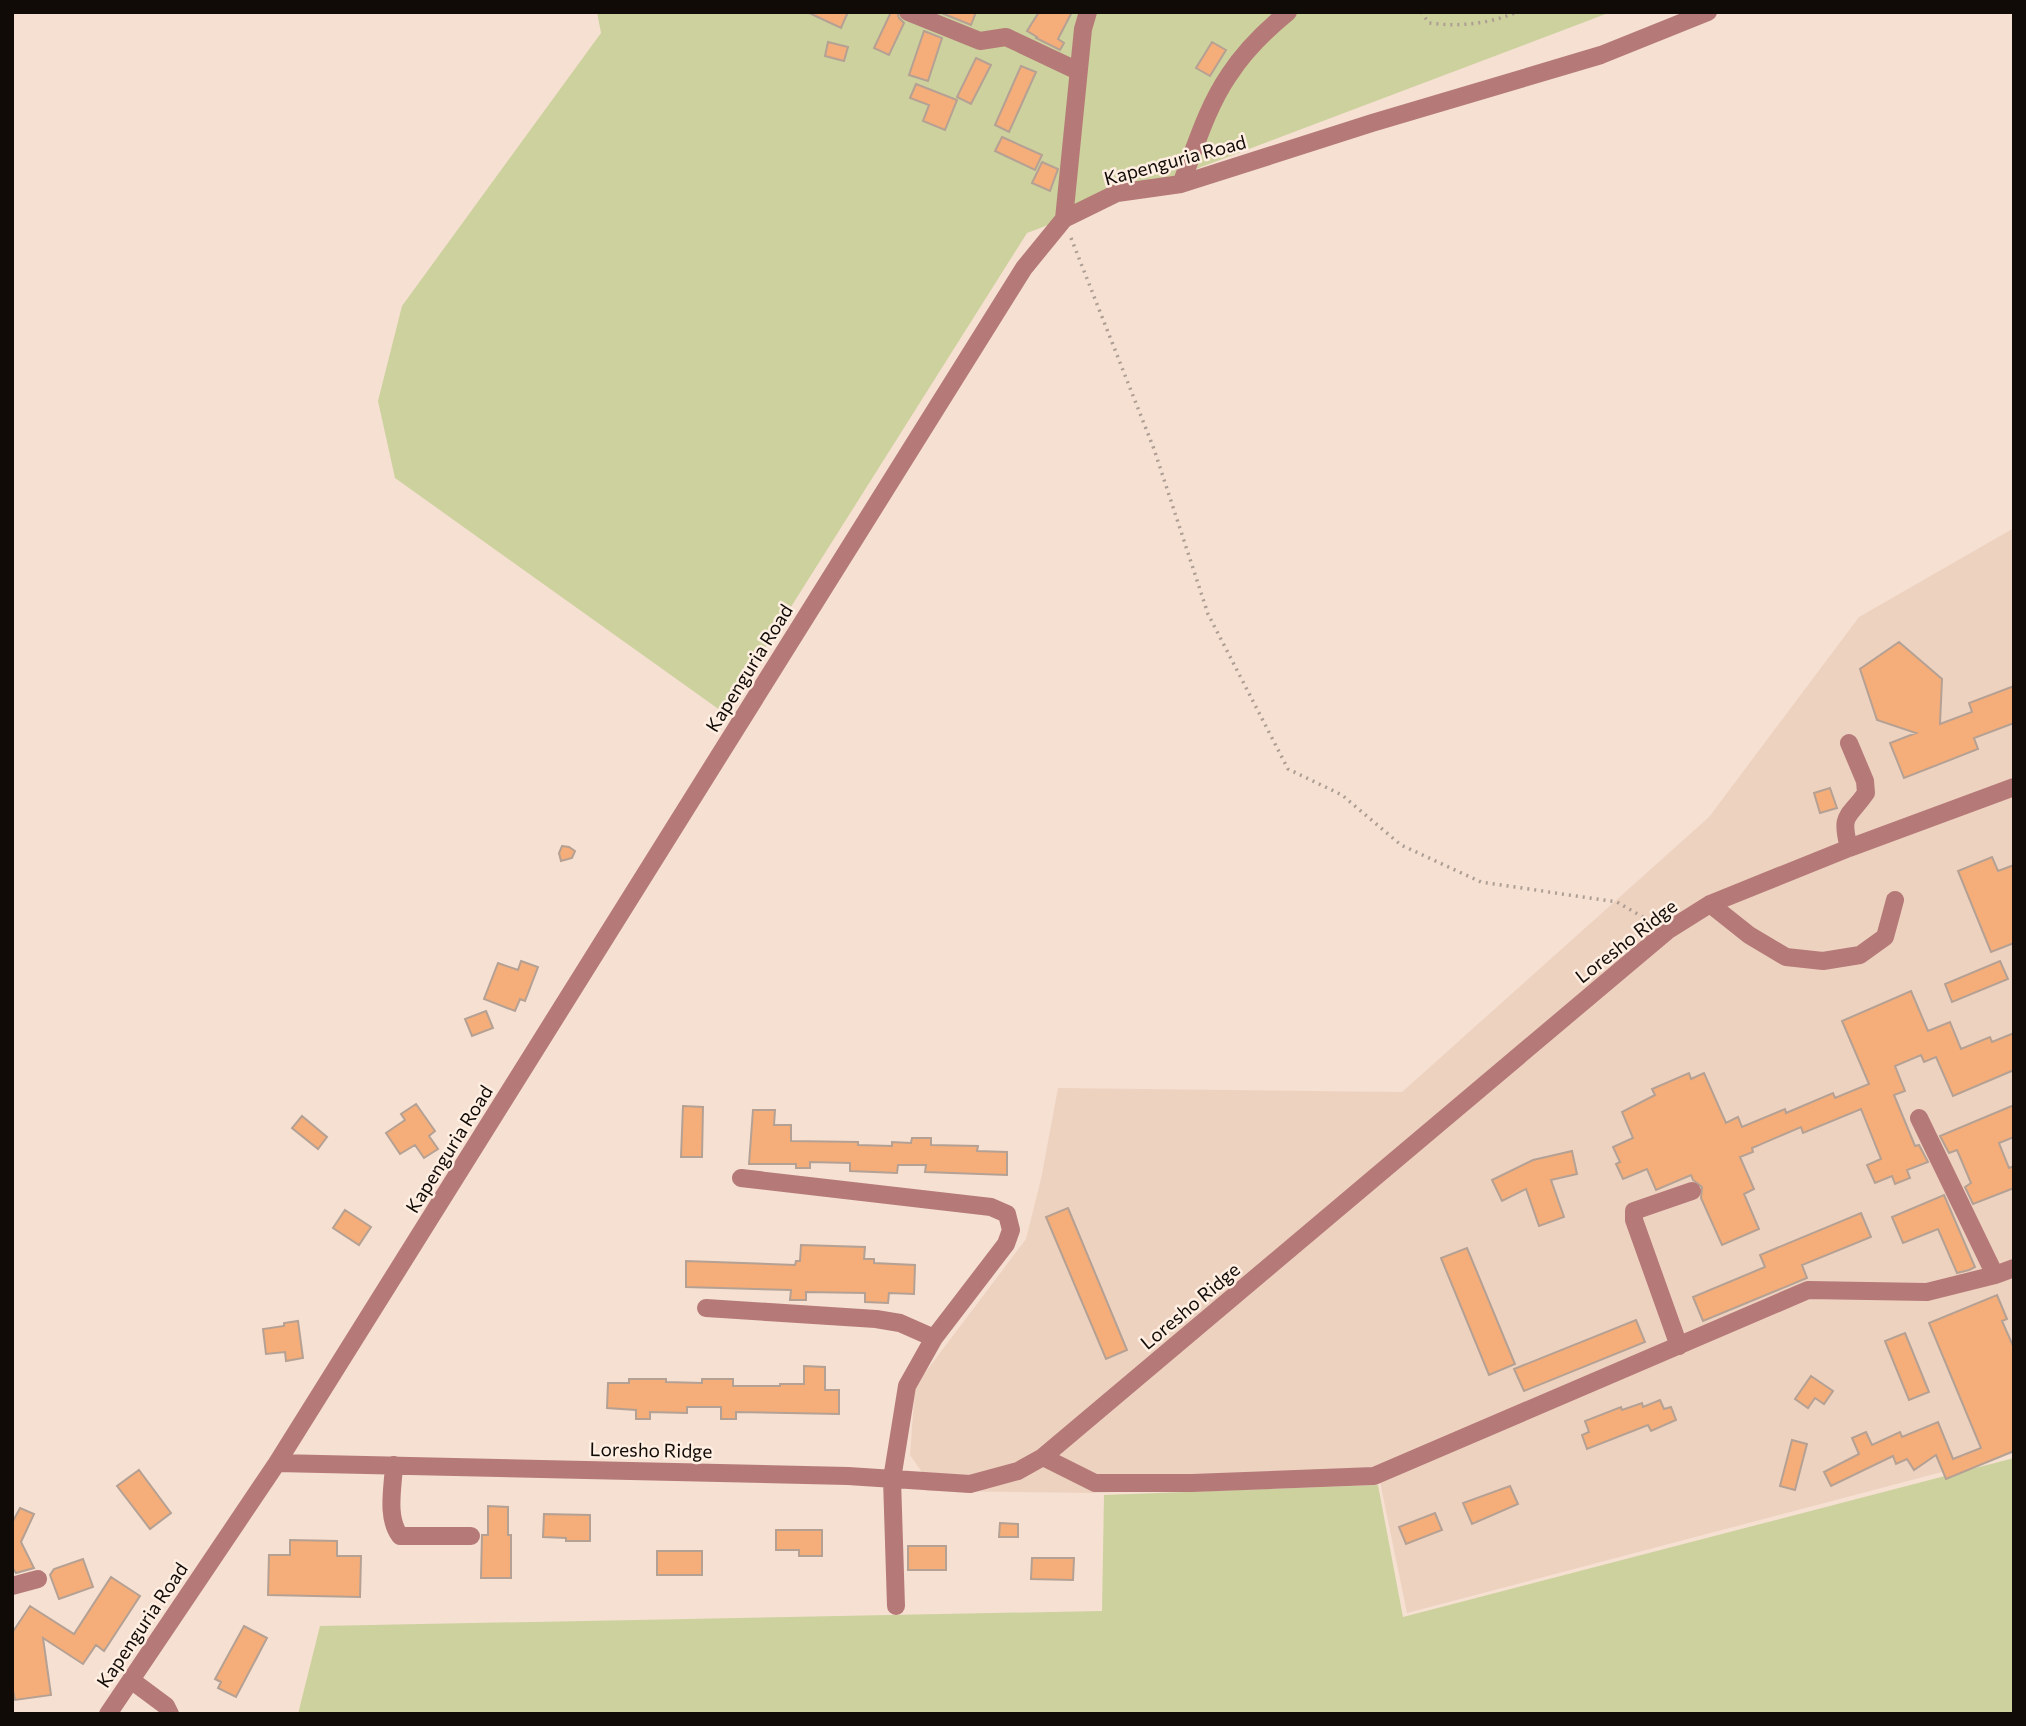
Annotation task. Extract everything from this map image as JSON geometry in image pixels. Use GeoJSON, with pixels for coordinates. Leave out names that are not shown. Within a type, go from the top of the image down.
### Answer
{"type":"FeatureCollection","features":[{"type":"Feature","properties":{"kind":"street"},"geometry":{"type":"LineString","coordinates":[[908,12],[980,41],[1006,37],[1079,71]]}},
{"type":"Feature","properties":{"kind":"street"},"geometry":{"type":"LineString","coordinates":[[1064,219],[1083,29],[1088,12]]}},
{"type":"Feature","properties":{"kind":"street"},"geometry":{"type":"LineString","coordinates":[[1181,184],[1205,121],[1228,76],[1254,43],[1288,12]]}},
{"type":"Feature","properties":{"kind":"street","name":"Kapenguria Road"},"geometry":{"type":"LineString","coordinates":[[108,1714],[277,1463],[1017,280],[1064,219],[1117,193],[1181,184],[1372,123],[1601,55],[1708,12]]}},
{"type":"Feature","properties":{"kind":"street"},"geometry":{"type":"LineString","coordinates":[[1849,743],[1865,781],[1866,793],[1847,814],[1843,827],[1850,848]]}},
{"type":"Feature","properties":{"kind":"street","name":"Loresho Ridge"},"geometry":{"type":"LineString","coordinates":[[277,1463],[848,1476],[970,1484],[1018,1471],[1043,1457],[1667,931],[1710,904],[2014,787]]}},
{"type":"Feature","properties":{"kind":"street"},"geometry":{"type":"LineString","coordinates":[[1710,904],[1749,935],[1786,957],[1823,961],[1860,955],[1885,937],[1895,900]]}},
{"type":"Feature","properties":{"kind":"street"},"geometry":{"type":"LineString","coordinates":[[1919,1118],[1996,1275]]}},
{"type":"Feature","properties":{"kind":"street"},"geometry":{"type":"LineString","coordinates":[[741,1178],[991,1206],[1006,1214],[1011,1230],[1006,1244],[934,1338],[907,1386],[892,1479],[896,1606]]}},
{"type":"Feature","properties":{"kind":"street"},"geometry":{"type":"LineString","coordinates":[[1679,1346],[1634,1220],[1634,1211],[1692,1191]]}},
{"type":"Feature","properties":{"kind":"street"},"geometry":{"type":"LineString","coordinates":[[1043,1457],[1095,1483],[1192,1483],[1374,1476],[1808,1290],[1927,1292],[2014,1268]]}},
{"type":"Feature","properties":{"kind":"street"},"geometry":{"type":"LineString","coordinates":[[706,1308],[876,1318],[900,1323],[934,1338]]}},
{"type":"Feature","properties":{"kind":"street"},"geometry":{"type":"LineString","coordinates":[[394,1465],[391,1517],[400,1536],[471,1536]]}},
{"type":"Feature","properties":{"kind":"street"},"geometry":{"type":"LineString","coordinates":[[12,1586],[38,1579]]}},
{"type":"Feature","properties":{"kind":"street"},"geometry":{"type":"LineString","coordinates":[[131,1680],[166,1706],[170,1714]]}},
{"type":"Feature","properties":{"kind":"path"},"geometry":{"type":"LineString","coordinates":[[1421,12],[1429,23],[1441,24],[1492,22],[1517,12]]}},
{"type":"Feature","properties":{"kind":"path"},"geometry":{"type":"LineString","coordinates":[[1064,219],[1154,449],[1208,614],[1288,769],[1342,795],[1401,845],[1481,882],[1617,902],[1667,931]]}},
{"type":"Feature","properties":{"kind":"shaded area"},"geometry":{"type":"Polygon","coordinates":[[[2014,528],[2014,1453],[1407,1613],[1380,1482],[1090,1493],[926,1491],[928,1481],[910,1455],[915,1386],[1026,1239],[1041,1179],[1058,1088],[1402,1092],[1709,817],[1859,617],[2014,528]]]}},
{"type":"Feature","properties":{"kind":"green space"},"geometry":{"type":"Polygon","coordinates":[[[597,12],[1611,12],[1027,233],[724,713],[395,478],[378,401],[402,306],[601,33],[597,12]]]}},
{"type":"Feature","properties":{"kind":"green space"},"geometry":{"type":"Polygon","coordinates":[[[2014,1458],[2014,1714],[298,1714],[320,1626],[1102,1611],[1104,1495],[1378,1485],[1403,1617],[2014,1458]]]}},
{"type":"Feature","properties":{"kind":"building"},"geometry":{"type":"Polygon","coordinates":[[[807,12],[848,12],[841,28],[807,12]]]}},
{"type":"Feature","properties":{"kind":"building"},"geometry":{"type":"Polygon","coordinates":[[[891,12],[897,12],[904,23],[889,55],[874,48],[891,12]]]}},
{"type":"Feature","properties":{"kind":"building"},"geometry":{"type":"Polygon","coordinates":[[[939,12],[976,12],[971,25],[939,12]]]}},
{"type":"Feature","properties":{"kind":"building"},"geometry":{"type":"Polygon","coordinates":[[[1039,12],[1072,12],[1058,39],[1064,43],[1060,50],[1027,31],[1039,12]]]}},
{"type":"Feature","properties":{"kind":"building"},"geometry":{"type":"Polygon","coordinates":[[[924,31],[942,38],[928,81],[909,75],[924,31]]]}},
{"type":"Feature","properties":{"kind":"building"},"geometry":{"type":"Polygon","coordinates":[[[828,42],[848,47],[844,61],[825,56],[828,42]]]}},
{"type":"Feature","properties":{"kind":"building"},"geometry":{"type":"Polygon","coordinates":[[[1212,42],[1226,50],[1210,76],[1196,68],[1212,42]]]}},
{"type":"Feature","properties":{"kind":"building"},"geometry":{"type":"Polygon","coordinates":[[[976,58],[991,65],[971,104],[957,97],[976,58]]]}},
{"type":"Feature","properties":{"kind":"building"},"geometry":{"type":"Polygon","coordinates":[[[1021,66],[1036,72],[1009,132],[995,125],[1021,66]]]}},
{"type":"Feature","properties":{"kind":"building"},"geometry":{"type":"Polygon","coordinates":[[[916,84],[957,100],[945,130],[923,121],[929,105],[910,98],[916,84]]]}},
{"type":"Feature","properties":{"kind":"building"},"geometry":{"type":"Polygon","coordinates":[[[1002,137],[1042,155],[1035,170],[995,151],[1002,137]]]}},
{"type":"Feature","properties":{"kind":"building"},"geometry":{"type":"Polygon","coordinates":[[[1042,162],[1058,169],[1050,191],[1032,183],[1042,162]]]}},
{"type":"Feature","properties":{"kind":"building"},"geometry":{"type":"Polygon","coordinates":[[[1899,642],[1942,679],[1940,724],[1972,712],[1969,703],[2014,686],[2014,723],[1974,738],[1978,749],[1904,778],[1890,743],[1916,733],[1877,720],[1860,669],[1899,642]]]}},
{"type":"Feature","properties":{"kind":"building"},"geometry":{"type":"Polygon","coordinates":[[[1830,788],[1837,808],[1820,813],[1814,793],[1830,788]]]}},
{"type":"Feature","properties":{"kind":"building"},"geometry":{"type":"Polygon","coordinates":[[[562,846],[575,851],[572,858],[561,861],[559,853],[562,846]]]}},
{"type":"Feature","properties":{"kind":"building"},"geometry":{"type":"Polygon","coordinates":[[[1992,857],[1998,871],[2014,865],[2014,943],[1991,952],[1958,871],[1992,857]]]}},
{"type":"Feature","properties":{"kind":"building"},"geometry":{"type":"Polygon","coordinates":[[[521,961],[538,967],[525,1001],[520,999],[515,1011],[484,999],[498,963],[518,970],[521,961]]]}},
{"type":"Feature","properties":{"kind":"building"},"geometry":{"type":"Polygon","coordinates":[[[2000,961],[2008,979],[1952,1002],[1945,984],[2000,961]]]}},
{"type":"Feature","properties":{"kind":"building"},"geometry":{"type":"Polygon","coordinates":[[[1911,991],[1928,1031],[1950,1022],[1961,1049],[1990,1037],[1992,1042],[2014,1033],[2014,1070],[1953,1096],[1936,1057],[1924,1062],[1921,1055],[1895,1066],[1905,1091],[1894,1095],[1915,1146],[1919,1145],[1928,1162],[1907,1170],[1910,1178],[1895,1184],[1892,1176],[1875,1183],[1867,1165],[1881,1159],[1861,1109],[1803,1133],[1801,1127],[1752,1148],[1753,1152],[1740,1157],[1754,1189],[1744,1194],[1759,1229],[1722,1245],[1701,1198],[1702,1187],[1691,1175],[1656,1190],[1647,1169],[1623,1179],[1616,1164],[1620,1162],[1613,1147],[1633,1138],[1622,1112],[1655,1095],[1652,1089],[1689,1073],[1691,1079],[1704,1073],[1726,1123],[1738,1117],[1742,1127],[1785,1109],[1786,1113],[1833,1093],[1835,1098],[1869,1084],[1842,1021],[1911,991]]]}},
{"type":"Feature","properties":{"kind":"building"},"geometry":{"type":"Polygon","coordinates":[[[486,1011],[493,1028],[472,1036],[465,1019],[486,1011]]]}},
{"type":"Feature","properties":{"kind":"building"},"geometry":{"type":"Polygon","coordinates":[[[416,1104],[435,1131],[429,1136],[438,1149],[424,1158],[415,1145],[400,1154],[386,1133],[405,1120],[401,1114],[416,1104]]]}},
{"type":"Feature","properties":{"kind":"building"},"geometry":{"type":"Polygon","coordinates":[[[2014,1105],[2014,1137],[1999,1143],[2009,1168],[2014,1166],[2014,1188],[1973,1204],[1965,1187],[1971,1183],[1957,1150],[1949,1153],[1940,1136],[2014,1105]]]}},
{"type":"Feature","properties":{"kind":"building"},"geometry":{"type":"Polygon","coordinates":[[[683,1106],[703,1107],[702,1157],[681,1157],[683,1106]]]}},
{"type":"Feature","properties":{"kind":"building"},"geometry":{"type":"Polygon","coordinates":[[[753,1110],[775,1110],[774,1125],[791,1125],[791,1141],[858,1142],[858,1145],[892,1146],[892,1142],[911,1143],[912,1138],[931,1138],[931,1145],[978,1146],[977,1151],[1007,1152],[1007,1175],[925,1172],[926,1165],[898,1165],[897,1173],[850,1171],[850,1163],[810,1162],[810,1168],[796,1168],[796,1164],[749,1164],[753,1110]]]}},
{"type":"Feature","properties":{"kind":"building"},"geometry":{"type":"Polygon","coordinates":[[[302,1116],[327,1137],[318,1149],[292,1128],[302,1116]]]}},
{"type":"Feature","properties":{"kind":"building"},"geometry":{"type":"Polygon","coordinates":[[[1572,1151],[1577,1174],[1551,1180],[1564,1217],[1539,1226],[1526,1189],[1502,1201],[1492,1180],[1533,1160],[1572,1151]]]}},
{"type":"Feature","properties":{"kind":"building"},"geometry":{"type":"Polygon","coordinates":[[[1944,1195],[1975,1267],[1957,1273],[1938,1229],[1903,1243],[1892,1217],[1944,1195]]]}},
{"type":"Feature","properties":{"kind":"building"},"geometry":{"type":"Polygon","coordinates":[[[1068,1208],[1127,1350],[1106,1359],[1046,1217],[1068,1208]]]}},
{"type":"Feature","properties":{"kind":"building"},"geometry":{"type":"Polygon","coordinates":[[[345,1210],[371,1227],[359,1245],[333,1228],[345,1210]]]}},
{"type":"Feature","properties":{"kind":"building"},"geometry":{"type":"Polygon","coordinates":[[[1861,1213],[1871,1237],[1802,1265],[1807,1278],[1703,1321],[1693,1297],[1765,1267],[1760,1255],[1861,1213]]]}},
{"type":"Feature","properties":{"kind":"building"},"geometry":{"type":"Polygon","coordinates":[[[801,1245],[865,1247],[864,1259],[874,1259],[874,1263],[915,1265],[914,1294],[889,1293],[888,1303],[865,1302],[865,1293],[806,1292],[806,1300],[790,1300],[791,1290],[686,1287],[686,1261],[795,1265],[796,1261],[800,1261],[801,1245]]]}},
{"type":"Feature","properties":{"kind":"building"},"geometry":{"type":"Polygon","coordinates":[[[1467,1248],[1515,1364],[1489,1375],[1441,1258],[1467,1248]]]}},
{"type":"Feature","properties":{"kind":"building"},"geometry":{"type":"Polygon","coordinates":[[[1997,1295],[2007,1319],[2002,1321],[2014,1348],[2014,1451],[1946,1479],[1936,1455],[1914,1470],[1907,1459],[1896,1464],[1893,1456],[1831,1486],[1824,1472],[1859,1454],[1852,1438],[1866,1432],[1872,1445],[1900,1432],[1902,1437],[1938,1422],[1953,1459],[1981,1448],[1929,1323],[1997,1295]]]}},
{"type":"Feature","properties":{"kind":"building"},"geometry":{"type":"Polygon","coordinates":[[[1636,1320],[1645,1342],[1524,1391],[1514,1369],[1636,1320]]]}},
{"type":"Feature","properties":{"kind":"building"},"geometry":{"type":"Polygon","coordinates":[[[298,1321],[303,1358],[286,1361],[285,1352],[266,1354],[263,1329],[298,1321]]]}},
{"type":"Feature","properties":{"kind":"building"},"geometry":{"type":"Polygon","coordinates":[[[1905,1333],[1929,1392],[1909,1400],[1885,1341],[1905,1333]]]}},
{"type":"Feature","properties":{"kind":"building"},"geometry":{"type":"Polygon","coordinates":[[[804,1366],[825,1367],[825,1390],[839,1390],[839,1414],[736,1412],[736,1419],[721,1419],[721,1407],[687,1407],[687,1413],[650,1412],[650,1419],[636,1419],[636,1410],[607,1408],[608,1383],[629,1383],[629,1379],[702,1383],[702,1379],[733,1379],[733,1386],[804,1384],[804,1366]]]}},
{"type":"Feature","properties":{"kind":"building"},"geometry":{"type":"Polygon","coordinates":[[[1811,1376],[1833,1391],[1824,1404],[1815,1398],[1808,1408],[1795,1399],[1811,1376]]]}},
{"type":"Feature","properties":{"kind":"building"},"geometry":{"type":"Polygon","coordinates":[[[1660,1400],[1664,1409],[1671,1407],[1676,1420],[1651,1431],[1648,1425],[1587,1449],[1582,1435],[1589,1432],[1585,1421],[1621,1407],[1622,1410],[1642,1403],[1643,1407],[1660,1400]]]}},
{"type":"Feature","properties":{"kind":"building"},"geometry":{"type":"Polygon","coordinates":[[[1792,1440],[1807,1444],[1795,1490],[1780,1486],[1792,1440]]]}},
{"type":"Feature","properties":{"kind":"building"},"geometry":{"type":"Polygon","coordinates":[[[139,1470],[171,1513],[150,1529],[117,1486],[139,1470]]]}},
{"type":"Feature","properties":{"kind":"building"},"geometry":{"type":"Polygon","coordinates":[[[1510,1486],[1518,1504],[1472,1524],[1463,1503],[1510,1486]]]}},
{"type":"Feature","properties":{"kind":"building"},"geometry":{"type":"Polygon","coordinates":[[[488,1506],[508,1507],[511,1578],[481,1578],[482,1535],[488,1535],[488,1506]]]}},
{"type":"Feature","properties":{"kind":"building"},"geometry":{"type":"Polygon","coordinates":[[[20,1508],[34,1514],[21,1542],[34,1568],[16,1573],[12,1567],[12,1523],[20,1508]]]}},
{"type":"Feature","properties":{"kind":"building"},"geometry":{"type":"Polygon","coordinates":[[[1435,1513],[1442,1530],[1406,1544],[1399,1527],[1435,1513]]]}},
{"type":"Feature","properties":{"kind":"building"},"geometry":{"type":"Polygon","coordinates":[[[544,1514],[590,1515],[590,1541],[543,1537],[544,1514]]]}},
{"type":"Feature","properties":{"kind":"building"},"geometry":{"type":"Polygon","coordinates":[[[1000,1523],[1018,1524],[1018,1537],[999,1537],[1000,1523]]]}},
{"type":"Feature","properties":{"kind":"building"},"geometry":{"type":"Polygon","coordinates":[[[776,1530],[822,1530],[822,1556],[799,1556],[799,1550],[776,1550],[776,1530]]]}},
{"type":"Feature","properties":{"kind":"building"},"geometry":{"type":"Polygon","coordinates":[[[290,1540],[337,1541],[337,1556],[361,1556],[360,1597],[268,1595],[269,1555],[290,1555],[290,1540]]]}},
{"type":"Feature","properties":{"kind":"building"},"geometry":{"type":"Polygon","coordinates":[[[908,1546],[946,1546],[946,1570],[908,1570],[908,1546]]]}},
{"type":"Feature","properties":{"kind":"building"},"geometry":{"type":"Polygon","coordinates":[[[657,1551],[702,1551],[702,1575],[657,1575],[657,1551]]]}},
{"type":"Feature","properties":{"kind":"building"},"geometry":{"type":"Polygon","coordinates":[[[1032,1558],[1074,1558],[1073,1580],[1031,1579],[1032,1558]]]}},
{"type":"Feature","properties":{"kind":"building"},"geometry":{"type":"Polygon","coordinates":[[[83,1559],[93,1587],[59,1599],[50,1575],[54,1569],[83,1559]]]}},
{"type":"Feature","properties":{"kind":"building"},"geometry":{"type":"Polygon","coordinates":[[[111,1577],[140,1596],[104,1651],[96,1645],[83,1664],[43,1638],[51,1695],[15,1700],[12,1686],[12,1633],[30,1606],[74,1634],[111,1577]]]}},
{"type":"Feature","properties":{"kind":"building"},"geometry":{"type":"Polygon","coordinates":[[[244,1626],[267,1638],[236,1697],[218,1688],[221,1682],[215,1679],[244,1626]]]}}]}
